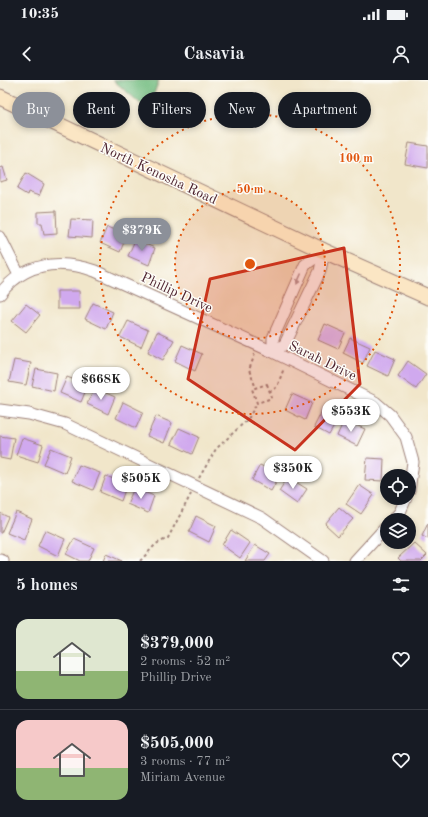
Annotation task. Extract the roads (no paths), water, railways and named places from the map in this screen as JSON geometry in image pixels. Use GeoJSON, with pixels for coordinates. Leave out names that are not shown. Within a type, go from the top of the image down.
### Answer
{"type":"FeatureCollection","features":[{"type":"Feature","properties":{"kind":"street","name":"North Kenosha Road"},"geometry":{"type":"LineString","coordinates":[[0,97],[324,250],[428,297]]}},
{"type":"Feature","properties":{"kind":"street"},"geometry":{"type":"LineString","coordinates":[[0,237],[19,275]]}},
{"type":"Feature","properties":{"kind":"street"},"geometry":{"type":"LineString","coordinates":[[273,352],[285,344],[320,272],[324,250]]}},
{"type":"Feature","properties":{"kind":"street"},"geometry":{"type":"LineString","coordinates":[[273,352],[273,338],[305,265],[324,250]]}},
{"type":"Feature","properties":{"kind":"street","name":"Phillip Drive"},"geometry":{"type":"LineString","coordinates":[[0,294],[19,275],[54,264],[76,265],[95,271],[273,352]]}},
{"type":"Feature","properties":{"kind":"street","name":"Sarah Drive"},"geometry":{"type":"LineString","coordinates":[[273,352],[376,402],[390,416],[406,436],[414,462],[413,469]]}},
{"type":"Feature","properties":{"kind":"street"},"geometry":{"type":"LineString","coordinates":[[0,410],[29,414],[65,424],[262,518],[323,561]]}},
{"type":"Feature","properties":{"kind":"street"},"geometry":{"type":"LineString","coordinates":[[355,561],[380,534]]}}]}
